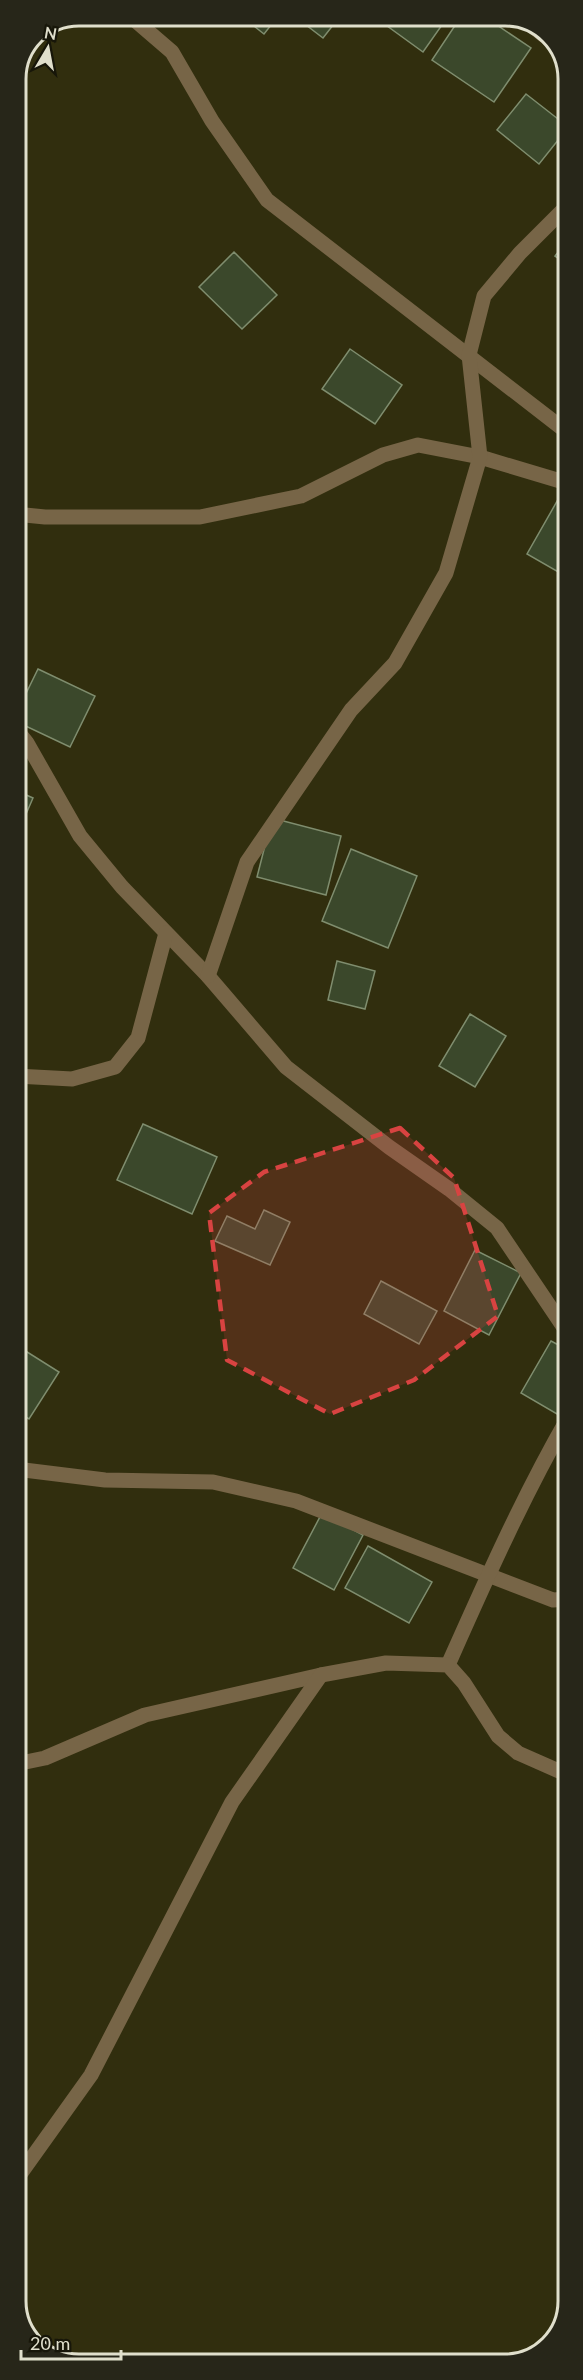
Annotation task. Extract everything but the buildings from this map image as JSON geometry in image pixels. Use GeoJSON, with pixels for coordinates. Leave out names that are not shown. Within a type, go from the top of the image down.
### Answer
{"type":"FeatureCollection","features":[{"type":"Feature","properties":{"kind":"street"},"geometry":{"type":"LineString","coordinates":[[142,26],[172,52],[212,121],[267,200],[558,425]]}},
{"type":"Feature","properties":{"kind":"street"},"geometry":{"type":"LineString","coordinates":[[208,976],[247,862],[351,711],[395,663],[446,573],[480,457],[469,355],[484,296],[520,254],[558,215]]}},
{"type":"Feature","properties":{"kind":"street"},"geometry":{"type":"LineString","coordinates":[[26,515],[200,517],[301,496],[383,455],[418,445],[480,457],[558,480]]}},
{"type":"Feature","properties":{"kind":"street"},"geometry":{"type":"LineString","coordinates":[[26,742],[80,836],[122,887],[208,976],[286,1067],[389,1147],[449,1189],[497,1228],[558,1319]]}},
{"type":"Feature","properties":{"kind":"street"},"geometry":{"type":"LineString","coordinates":[[26,1077],[72,1079],[116,1067],[138,1038],[166,933]]}},
{"type":"Feature","properties":{"kind":"street"},"geometry":{"type":"LineString","coordinates":[[448,1665],[487,1576],[558,1436]]}},
{"type":"Feature","properties":{"kind":"street"},"geometry":{"type":"LineString","coordinates":[[26,1470],[105,1480],[213,1482],[296,1501],[487,1576],[553,1600],[558,1600]]}},
{"type":"Feature","properties":{"kind":"street"},"geometry":{"type":"LineString","coordinates":[[26,1762],[45,1758],[145,1715],[321,1675],[386,1664],[448,1665],[464,1683],[498,1736],[518,1753],[558,1771]]}},
{"type":"Feature","properties":{"kind":"street"},"geometry":{"type":"LineString","coordinates":[[26,2166],[91,2075],[232,1802],[321,1675]]}},
{"type":"Feature","properties":{"kind":"highlighted area"},"geometry":{"type":"Polygon","coordinates":[[[400,1128],[454,1178],[498,1316],[414,1380],[330,1414],[227,1360],[209,1213],[264,1172],[400,1128]]]}}]}
